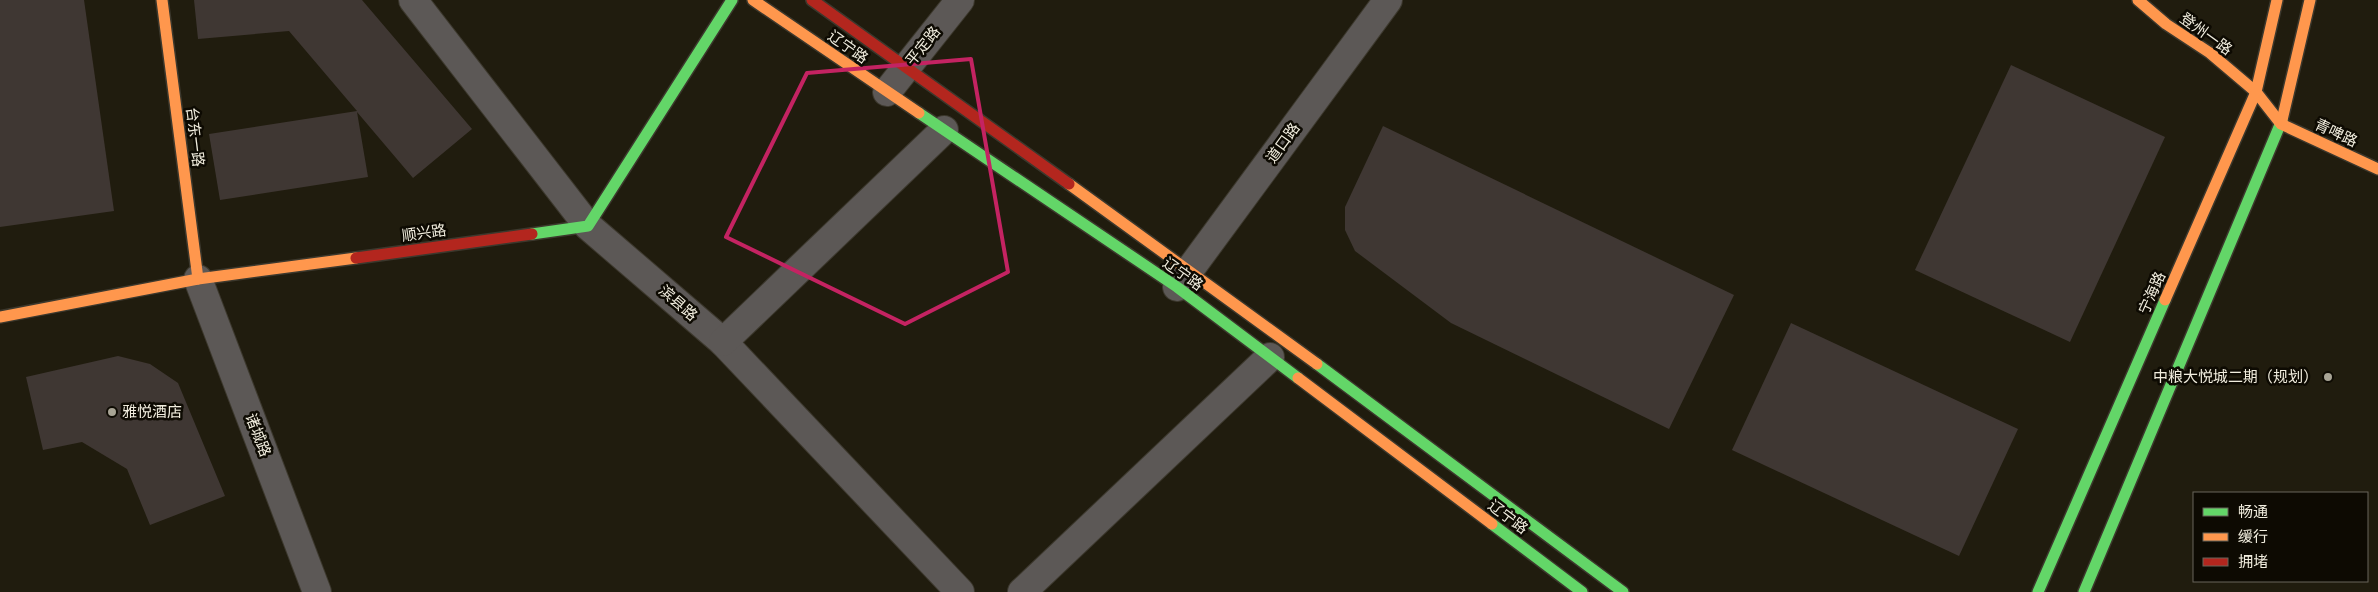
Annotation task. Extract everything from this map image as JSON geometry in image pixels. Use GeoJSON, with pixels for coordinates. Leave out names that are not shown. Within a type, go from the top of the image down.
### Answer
{"type":"FeatureCollection","features":[{"type":"Feature","properties":{"kind":"street","name":"台东一路"},"geometry":{"type":"LineString","coordinates":[[162,0],[198,279]]}},
{"type":"Feature","properties":{"kind":"street","name":"滨县路"},"geometry":{"type":"LineString","coordinates":[[413,0],[588,226],[723,342],[960,592]]}},
{"type":"Feature","properties":{"kind":"street"},"geometry":{"type":"LineString","coordinates":[[588,226],[732,0]]}},
{"type":"Feature","properties":{"kind":"street","name":"辽宁路"},"geometry":{"type":"LineString","coordinates":[[753,0],[944,130],[1183,278],[1270,357],[1582,592]]}},
{"type":"Feature","properties":{"kind":"street","name":"辽宁路"},"geometry":{"type":"LineString","coordinates":[[812,0],[906,67],[1183,278],[1623,592]]}},
{"type":"Feature","properties":{"kind":"street","name":"平定路"},"geometry":{"type":"LineString","coordinates":[[887,92],[960,0]]}},
{"type":"Feature","properties":{"kind":"street","name":"道口路"},"geometry":{"type":"LineString","coordinates":[[1183,278],[1388,0]]}},
{"type":"Feature","properties":{"kind":"street","name":"登州一路"},"geometry":{"type":"LineString","coordinates":[[2138,0],[2166,24],[2210,53],[2256,92],[2281,124]]}},
{"type":"Feature","properties":{"kind":"street","name":"宁海路"},"geometry":{"type":"LineString","coordinates":[[2038,592],[2256,92],[2277,0]]}},
{"type":"Feature","properties":{"kind":"street"},"geometry":{"type":"LineString","coordinates":[[2084,592],[2281,124],[2310,0]]}},
{"type":"Feature","properties":{"kind":"street","name":"青啤路"},"geometry":{"type":"LineString","coordinates":[[2281,124],[2378,170]]}},
{"type":"Feature","properties":{"kind":"street"},"geometry":{"type":"LineString","coordinates":[[723,342],[944,130]]}},
{"type":"Feature","properties":{"kind":"street","name":"顺兴路"},"geometry":{"type":"LineString","coordinates":[[0,317],[198,279],[588,226]]}},
{"type":"Feature","properties":{"kind":"street","name":"诸城路"},"geometry":{"type":"LineString","coordinates":[[198,279],[318,592]]}},
{"type":"Feature","properties":{"kind":"street"},"geometry":{"type":"LineString","coordinates":[[1022,592],[1270,357]]}},
{"type":"Feature","properties":{"kind":"highlighted area"},"geometry":{"type":"Polygon","coordinates":[[[971,59],[1008,272],[905,324],[726,237],[807,73],[971,59]]]}},
{"type":"Feature","properties":{"kind":"building"},"geometry":{"type":"Polygon","coordinates":[[[0,0],[84,0],[114,211],[0,227],[0,0]]]}},
{"type":"Feature","properties":{"kind":"building"},"geometry":{"type":"Polygon","coordinates":[[[194,0],[362,0],[472,129],[413,178],[357,112],[368,177],[220,200],[209,134],[357,111],[289,31],[198,39],[194,0]]]}},
{"type":"Feature","properties":{"kind":"building"},"geometry":{"type":"Polygon","coordinates":[[[2011,65],[2165,137],[2070,342],[1915,270],[2011,65]]]}},
{"type":"Feature","properties":{"kind":"building"},"geometry":{"type":"Polygon","coordinates":[[[1383,126],[1734,295],[1669,429],[1451,323],[1355,251],[1345,230],[1345,207],[1383,126]]]}},
{"type":"Feature","properties":{"kind":"building"},"geometry":{"type":"Polygon","coordinates":[[[1791,323],[2018,429],[1959,556],[1732,450],[1791,323]]]}},
{"type":"Feature","properties":{"kind":"building","name":"雅悦酒店"},"geometry":{"type":"Polygon","coordinates":[[[118,356],[150,364],[178,383],[225,496],[150,525],[127,469],[82,442],[43,450],[26,377],[118,356]]]}},
{"type":"Feature","properties":{"kind":"traffic: fast"},"geometry":{"type":"LineString","coordinates":[[532,234],[588,226],[732,0]]}},
{"type":"Feature","properties":{"kind":"traffic: fast"},"geometry":{"type":"LineString","coordinates":[[919,113],[1177,287],[1298,378]]}},
{"type":"Feature","properties":{"kind":"traffic: fast"},"geometry":{"type":"LineString","coordinates":[[2084,592],[2282,120]]}},
{"type":"Feature","properties":{"kind":"traffic: fast"},"geometry":{"type":"LineString","coordinates":[[2038,592],[2165,300]]}},
{"type":"Feature","properties":{"kind":"traffic: fast"},"geometry":{"type":"LineString","coordinates":[[1317,364],[1623,592]]}},
{"type":"Feature","properties":{"kind":"traffic: fast"},"geometry":{"type":"LineString","coordinates":[[1492,524],[1582,592]]}},
{"type":"Feature","properties":{"kind":"traffic: slow"},"geometry":{"type":"LineString","coordinates":[[162,0],[198,279]]}},
{"type":"Feature","properties":{"kind":"traffic: slow"},"geometry":{"type":"LineString","coordinates":[[753,0],[919,113]]}},
{"type":"Feature","properties":{"kind":"traffic: slow"},"geometry":{"type":"LineString","coordinates":[[2138,0],[2166,24],[2210,53],[2256,92],[2281,124],[2378,169]]}},
{"type":"Feature","properties":{"kind":"traffic: slow"},"geometry":{"type":"LineString","coordinates":[[2165,300],[2256,92],[2277,0]]}},
{"type":"Feature","properties":{"kind":"traffic: slow"},"geometry":{"type":"LineString","coordinates":[[2282,120],[2310,0]]}},
{"type":"Feature","properties":{"kind":"traffic: slow"},"geometry":{"type":"LineString","coordinates":[[1069,184],[1317,364]]}},
{"type":"Feature","properties":{"kind":"traffic: slow"},"geometry":{"type":"LineString","coordinates":[[0,317],[198,279],[356,258]]}},
{"type":"Feature","properties":{"kind":"traffic: slow"},"geometry":{"type":"LineString","coordinates":[[1298,378],[1492,524]]}},
{"type":"Feature","properties":{"kind":"traffic: jam"},"geometry":{"type":"LineString","coordinates":[[812,0],[1069,184]]}},
{"type":"Feature","properties":{"kind":"traffic: jam"},"geometry":{"type":"LineString","coordinates":[[356,258],[532,234]]}},
{"type":"Feature","properties":{"kind":"place","name":"中粮大悦城二期（规划）"},"geometry":{"type":"Point","coordinates":[2328,377]}},
{"type":"Feature","properties":{"kind":"place","name":"雅悦酒店"},"geometry":{"type":"Point","coordinates":[112,412]}}]}
